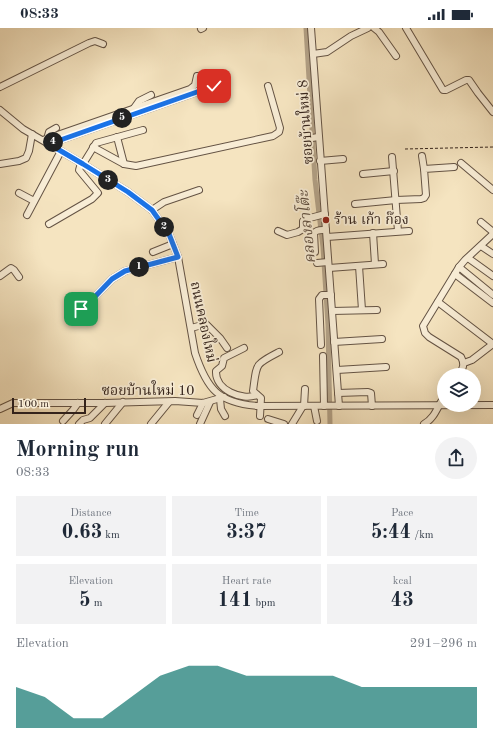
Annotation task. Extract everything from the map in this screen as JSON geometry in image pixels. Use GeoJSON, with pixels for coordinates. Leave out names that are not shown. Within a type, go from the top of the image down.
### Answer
{"type":"FeatureCollection","features":[{"type":"Feature","properties":{"kind":"street","name":"ซอยบ้านใหม่ 8"},"geometry":{"type":"LineString","coordinates":[[311,28],[313,54],[313,138],[320,160],[321,215],[323,230],[327,237],[324,263],[327,295],[332,311],[337,370],[338,393],[336,406]]}},
{"type":"Feature","properties":{"kind":"street"},"geometry":{"type":"LineString","coordinates":[[313,54],[327,52],[351,36],[368,28]]}},
{"type":"Feature","properties":{"kind":"street"},"geometry":{"type":"LineString","coordinates":[[374,28],[379,32],[396,56]]}},
{"type":"Feature","properties":{"kind":"street"},"geometry":{"type":"LineString","coordinates":[[406,28],[443,90],[469,80],[493,112]]}},
{"type":"Feature","properties":{"kind":"street"},"geometry":{"type":"LineString","coordinates":[[0,87],[89,43],[98,41],[103,44]]}},
{"type":"Feature","properties":{"kind":"street"},"geometry":{"type":"LineString","coordinates":[[46,141],[190,89],[195,85],[197,76]]}},
{"type":"Feature","properties":{"kind":"street"},"geometry":{"type":"LineString","coordinates":[[46,141],[214,86]]}},
{"type":"Feature","properties":{"kind":"street"},"geometry":{"type":"LineString","coordinates":[[93,147],[124,164],[136,166],[273,136],[279,132],[280,128],[268,86]]}},
{"type":"Feature","properties":{"kind":"street"},"geometry":{"type":"LineString","coordinates":[[134,108],[139,101],[151,95]]}},
{"type":"Feature","properties":{"kind":"street","name":"ถนนคลองใหม่"},"geometry":{"type":"LineString","coordinates":[[0,110],[11,120],[32,134],[46,141],[128,192],[152,210],[169,234],[178,257],[195,353],[208,384],[222,398],[243,405],[260,406],[437,405]]}},
{"type":"Feature","properties":{"kind":"street"},"geometry":{"type":"LineString","coordinates":[[46,141],[49,132],[56,128]]}},
{"type":"Feature","properties":{"kind":"street"},"geometry":{"type":"LineString","coordinates":[[49,224],[92,199],[98,193],[78,170],[96,143],[143,130]]}},
{"type":"Feature","properties":{"kind":"street"},"geometry":{"type":"LineString","coordinates":[[0,164],[26,158],[29,151],[32,134]]}},
{"type":"Feature","properties":{"kind":"street"},"geometry":{"type":"LineString","coordinates":[[117,137],[124,164]]}},
{"type":"Feature","properties":{"kind":"street"},"geometry":{"type":"LineString","coordinates":[[27,215],[61,151]]}},
{"type":"Feature","properties":{"kind":"street"},"geometry":{"type":"LineString","coordinates":[[355,204],[424,198],[426,195],[422,156]]}},
{"type":"Feature","properties":{"kind":"street"},"geometry":{"type":"LineString","coordinates":[[392,157],[398,231]]}},
{"type":"Feature","properties":{"kind":"street"},"geometry":{"type":"LineString","coordinates":[[320,160],[344,159]]}},
{"type":"Feature","properties":{"kind":"street"},"geometry":{"type":"LineString","coordinates":[[461,163],[493,190]]}},
{"type":"Feature","properties":{"kind":"street"},"geometry":{"type":"LineString","coordinates":[[424,170],[454,167]]}},
{"type":"Feature","properties":{"kind":"street"},"geometry":{"type":"LineString","coordinates":[[363,174],[394,171]]}},
{"type":"Feature","properties":{"kind":"street"},"geometry":{"type":"LineString","coordinates":[[152,210],[164,202],[199,190]]}},
{"type":"Feature","properties":{"kind":"street"},"geometry":{"type":"LineString","coordinates":[[20,193],[34,201]]}},
{"type":"Feature","properties":{"kind":"street"},"geometry":{"type":"LineString","coordinates":[[278,231],[287,236],[298,232],[303,229],[304,221],[306,219],[321,215]]}},
{"type":"Feature","properties":{"kind":"street"},"geometry":{"type":"LineString","coordinates":[[463,368],[464,363],[461,358],[429,337],[423,328],[424,323],[459,267],[493,233],[481,222]]}},
{"type":"Feature","properties":{"kind":"street"},"geometry":{"type":"LineString","coordinates":[[315,252],[314,233],[316,231],[323,230]]}},
{"type":"Feature","properties":{"kind":"street"},"geometry":{"type":"LineString","coordinates":[[327,237],[409,231]]}},
{"type":"Feature","properties":{"kind":"street"},"geometry":{"type":"LineString","coordinates":[[373,233],[375,264]]}},
{"type":"Feature","properties":{"kind":"street"},"geometry":{"type":"LineString","coordinates":[[153,252],[173,244]]}},
{"type":"Feature","properties":{"kind":"street"},"geometry":{"type":"LineString","coordinates":[[480,246],[493,254]]}},
{"type":"Feature","properties":{"kind":"street"},"geometry":{"type":"LineString","coordinates":[[71,300],[74,308],[84,308],[112,279],[125,271],[178,257]]}},
{"type":"Feature","properties":{"kind":"street"},"geometry":{"type":"LineString","coordinates":[[468,258],[493,276]]}},
{"type":"Feature","properties":{"kind":"street"},"geometry":{"type":"LineString","coordinates":[[324,263],[359,266],[383,264]]}},
{"type":"Feature","properties":{"kind":"street"},"geometry":{"type":"LineString","coordinates":[[359,266],[362,310]]}},
{"type":"Feature","properties":{"kind":"street"},"geometry":{"type":"LineString","coordinates":[[459,267],[493,295]]}},
{"type":"Feature","properties":{"kind":"street"},"geometry":{"type":"LineString","coordinates":[[0,276],[10,268],[14,270],[19,277]]}},
{"type":"Feature","properties":{"kind":"street"},"geometry":{"type":"LineString","coordinates":[[455,274],[493,303]]}},
{"type":"Feature","properties":{"kind":"street"},"geometry":{"type":"LineString","coordinates":[[321,345],[320,299],[327,295]]}},
{"type":"Feature","properties":{"kind":"street"},"geometry":{"type":"LineString","coordinates":[[438,302],[493,344],[472,360],[464,363]]}},
{"type":"Feature","properties":{"kind":"street"},"geometry":{"type":"LineString","coordinates":[[332,311],[377,310]]}},
{"type":"Feature","properties":{"kind":"street"},"geometry":{"type":"LineString","coordinates":[[191,328],[206,324],[220,338],[227,348]]}},
{"type":"Feature","properties":{"kind":"street"},"geometry":{"type":"LineString","coordinates":[[334,342],[382,339]]}},
{"type":"Feature","properties":{"kind":"street"},"geometry":{"type":"LineString","coordinates":[[244,348],[224,358],[222,366],[216,371],[216,376],[218,382],[223,387],[234,394],[248,398],[258,395]]}},
{"type":"Feature","properties":{"kind":"street"},"geometry":{"type":"LineString","coordinates":[[260,416],[261,398],[253,391],[256,368],[262,361],[280,352]]}},
{"type":"Feature","properties":{"kind":"street"},"geometry":{"type":"LineString","coordinates":[[323,356],[325,406]]}},
{"type":"Feature","properties":{"kind":"street"},"geometry":{"type":"LineString","coordinates":[[337,370],[386,367]]}},
{"type":"Feature","properties":{"kind":"street"},"geometry":{"type":"LineString","coordinates":[[292,424],[304,406],[305,389]]}},
{"type":"Feature","properties":{"kind":"street"},"geometry":{"type":"LineString","coordinates":[[338,393],[371,393],[372,406]]}},
{"type":"Feature","properties":{"kind":"street"},"geometry":{"type":"LineString","coordinates":[[222,398],[221,409],[225,416]]}},
{"type":"Feature","properties":{"kind":"street","name":"ซอยบ้านใหม่ 10"},"geometry":{"type":"LineString","coordinates":[[0,409],[13,403],[206,402],[222,398]]}},
{"type":"Feature","properties":{"kind":"street"},"geometry":{"type":"LineString","coordinates":[[105,424],[123,402]]}},
{"type":"Feature","properties":{"kind":"street"},"geometry":{"type":"LineString","coordinates":[[151,424],[169,402]]}},
{"type":"Feature","properties":{"kind":"street"},"geometry":{"type":"LineString","coordinates":[[197,415],[206,402]]}},
{"type":"Feature","properties":{"kind":"street"},"geometry":{"type":"LineString","coordinates":[[200,424],[206,402]]}},
{"type":"Feature","properties":{"kind":"street"},"geometry":{"type":"LineString","coordinates":[[63,421],[78,403]]}},
{"type":"Feature","properties":{"kind":"street"},"geometry":{"type":"LineString","coordinates":[[79,424],[83,420],[90,418],[105,403]]}},
{"type":"Feature","properties":{"kind":"street","name":"ถนนคลองใหม่"},"geometry":{"type":"LineString","coordinates":[[481,405],[493,405]]}},
{"type":"Feature","properties":{"kind":"street"},"geometry":{"type":"LineString","coordinates":[[314,406],[317,421]]}},
{"type":"Feature","properties":{"kind":"street"},"geometry":{"type":"LineString","coordinates":[[424,424],[433,417],[437,407]]}},
{"type":"Feature","properties":{"kind":"street"},"geometry":{"type":"LineString","coordinates":[[268,419],[284,424]]}},
{"type":"Feature","properties":{"kind":"path"},"geometry":{"type":"LineString","coordinates":[[405,148],[493,147]]}},
{"type":"Feature","properties":{"kind":"waterway","name":"คลองลาโต๊ะ"},"geometry":{"type":"LineString","coordinates":[[306,28],[315,180],[323,247],[328,325],[330,424]]}},
{"type":"Feature","properties":{"kind":"place","name":"ร้าน เก้า ก๊อง"},"geometry":{"type":"Point","coordinates":[326,220]}},
{"type":"Feature","properties":{"kind":"route"},"geometry":{"type":"LineString","coordinates":[[81,309],[84,308],[118,274],[155,262],[178,257],[169,234],[152,210],[128,192],[49,144],[214,86]]}}]}
